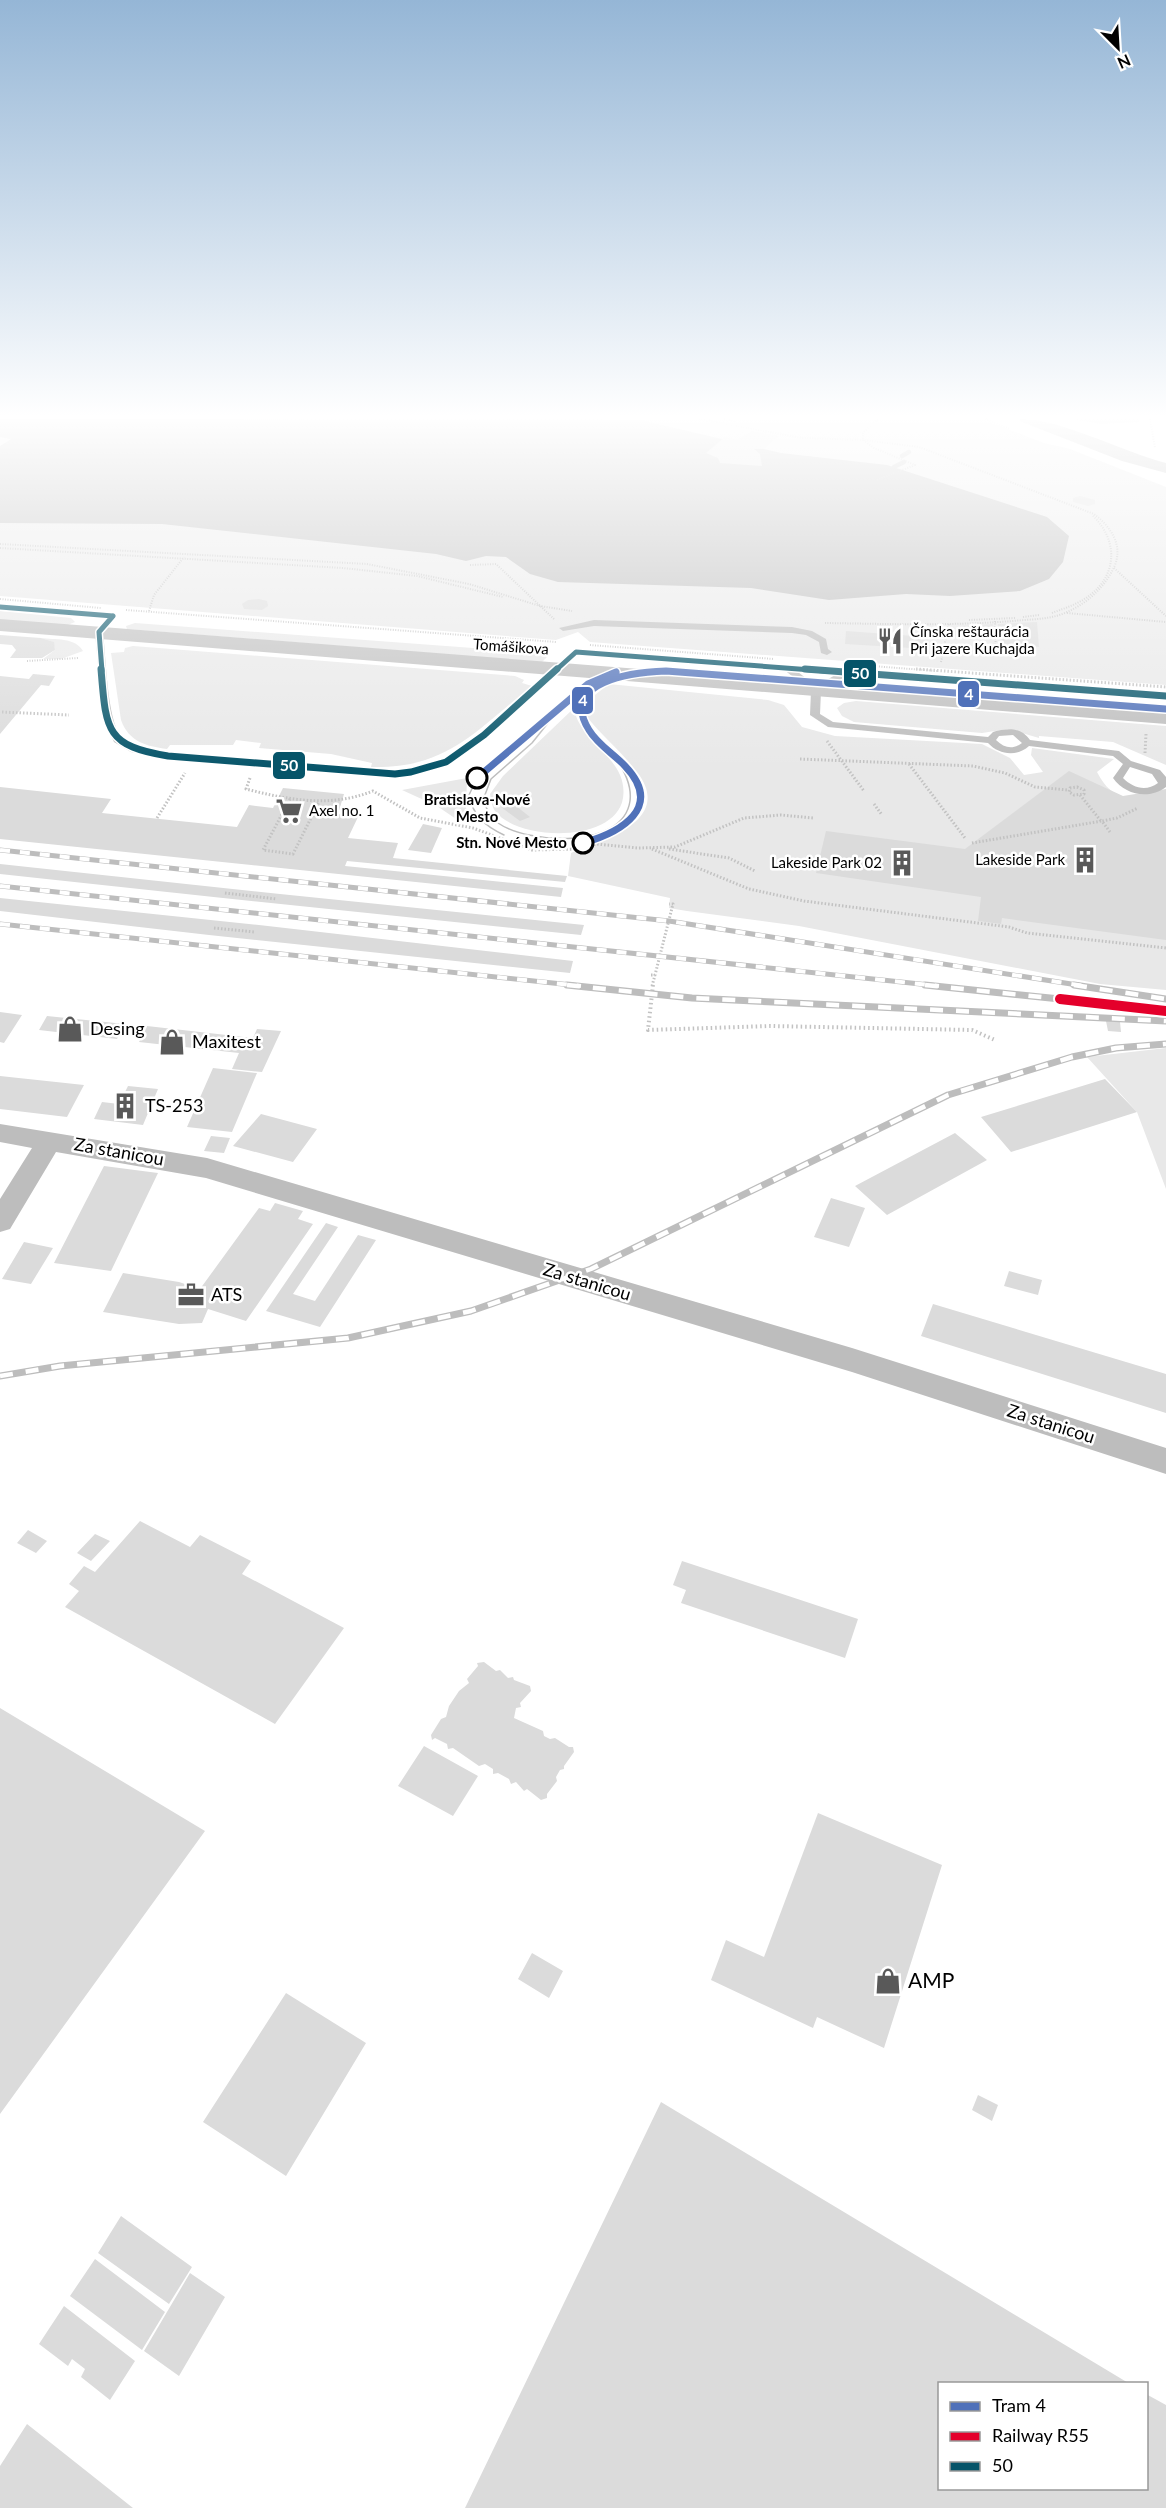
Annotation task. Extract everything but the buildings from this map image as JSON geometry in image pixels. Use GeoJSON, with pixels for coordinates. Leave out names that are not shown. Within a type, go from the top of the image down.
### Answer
{"type":"FeatureCollection","features":[{"type":"Feature","properties":{"kind":"main road","name":"Tomášikova"},"geometry":{"type":"LineString","coordinates":[[0,607],[106,624],[558,668],[1166,717]]}},
{"type":"Feature","properties":{"kind":"main road","name":"Tomášikova"},"geometry":{"type":"LineString","coordinates":[[0,624],[106,624],[576,652],[1166,696]]}},
{"type":"Feature","properties":{"kind":"street","name":"Za stanicou"},"geometry":{"type":"LineString","coordinates":[[0,1133],[207,1168],[852,1360],[1166,1461]]}},
{"type":"Feature","properties":{"kind":"street"},"geometry":{"type":"LineString","coordinates":[[0,1221],[50,1140]]}},
{"type":"Feature","properties":{"kind":"lane"},"geometry":{"type":"LineString","coordinates":[[563,628],[594,622],[792,630],[809,633],[823,641],[824,651],[827,652]]}},
{"type":"Feature","properties":{"kind":"lane"},"geometry":{"type":"LineString","coordinates":[[106,624],[108,719],[117,740],[144,753],[395,774],[425,769],[452,759],[484,735],[576,652]]}},
{"type":"Feature","properties":{"kind":"lane"},"geometry":{"type":"LineString","coordinates":[[786,667],[816,690]]}},
{"type":"Feature","properties":{"kind":"lane"},"geometry":{"type":"LineString","coordinates":[[816,690],[847,672]]}},
{"type":"Feature","properties":{"kind":"lane"},"geometry":{"type":"LineString","coordinates":[[816,690],[815,715],[831,725],[991,740],[997,747],[1009,750],[1021,749],[1027,743]]}},
{"type":"Feature","properties":{"kind":"lane"},"geometry":{"type":"LineString","coordinates":[[991,740],[996,734],[1009,732],[1022,736],[1027,743],[1116,753],[1128,763]]}},
{"type":"Feature","properties":{"kind":"path"},"geometry":{"type":"LineString","coordinates":[[822,621],[950,621],[1042,615],[1085,598],[1106,578],[1114,552],[1109,536]]}},
{"type":"Feature","properties":{"kind":"path"},"geometry":{"type":"LineString","coordinates":[[1066,613],[1094,596],[1107,582],[1114,568],[1118,548],[1114,536]]}},
{"type":"Feature","properties":{"kind":"path"},"geometry":{"type":"LineString","coordinates":[[0,546],[367,564],[469,584],[540,606],[575,611]]}},
{"type":"Feature","properties":{"kind":"path"},"geometry":{"type":"LineString","coordinates":[[0,546],[412,573]]}},
{"type":"Feature","properties":{"kind":"path"},"geometry":{"type":"LineString","coordinates":[[149,612],[154,595],[186,554]]}},
{"type":"Feature","properties":{"kind":"path"},"geometry":{"type":"LineString","coordinates":[[470,565],[496,564],[563,628]]}},
{"type":"Feature","properties":{"kind":"path"},"geometry":{"type":"LineString","coordinates":[[1114,568],[1166,616]]}},
{"type":"Feature","properties":{"kind":"path"},"geometry":{"type":"LineString","coordinates":[[409,579],[412,573]]}},
{"type":"Feature","properties":{"kind":"path"},"geometry":{"type":"LineString","coordinates":[[817,622],[949,623],[995,621],[1066,613],[1166,622]]}},
{"type":"Feature","properties":{"kind":"path"},"geometry":{"type":"LineString","coordinates":[[995,621],[996,656]]}},
{"type":"Feature","properties":{"kind":"path"},"geometry":{"type":"LineString","coordinates":[[941,662],[949,623]]}},
{"type":"Feature","properties":{"kind":"path"},"geometry":{"type":"LineString","coordinates":[[27,662],[78,658]]}},
{"type":"Feature","properties":{"kind":"path"},"geometry":{"type":"LineString","coordinates":[[2,712],[69,715]]}},
{"type":"Feature","properties":{"kind":"path"},"geometry":{"type":"LineString","coordinates":[[1145,744],[1146,735]]}},
{"type":"Feature","properties":{"kind":"path"},"geometry":{"type":"LineString","coordinates":[[800,759],[992,769],[1035,787],[1068,790],[1072,787],[1080,787],[1084,793],[1080,795]]}},
{"type":"Feature","properties":{"kind":"path"},"geometry":{"type":"LineString","coordinates":[[842,760],[864,791]]}},
{"type":"Feature","properties":{"kind":"path"},"geometry":{"type":"LineString","coordinates":[[909,764],[965,838]]}},
{"type":"Feature","properties":{"kind":"path"},"geometry":{"type":"LineString","coordinates":[[157,818],[185,772]]}},
{"type":"Feature","properties":{"kind":"path"},"geometry":{"type":"LineString","coordinates":[[250,778],[246,789],[290,799],[319,802],[354,800],[373,791],[420,818],[473,828],[531,850],[578,849],[596,844],[660,848],[729,858],[755,871]]}},
{"type":"Feature","properties":{"kind":"path"},"geometry":{"type":"LineString","coordinates":[[1068,790],[1072,794],[1080,795],[1110,832]]}},
{"type":"Feature","properties":{"kind":"path"},"geometry":{"type":"LineString","coordinates":[[290,799],[263,850],[293,854],[319,802]]}},
{"type":"Feature","properties":{"kind":"path"},"geometry":{"type":"LineString","coordinates":[[972,843],[1117,819],[1138,808],[1144,800]]}},
{"type":"Feature","properties":{"kind":"path"},"geometry":{"type":"LineString","coordinates":[[874,804],[882,815]]}},
{"type":"Feature","properties":{"kind":"path"},"geometry":{"type":"LineString","coordinates":[[660,848],[687,843],[744,818],[781,815],[813,818]]}},
{"type":"Feature","properties":{"kind":"path"},"geometry":{"type":"LineString","coordinates":[[650,848],[749,890],[804,901],[1009,927],[1028,933],[1166,948]]}},
{"type":"Feature","properties":{"kind":"path"},"geometry":{"type":"LineString","coordinates":[[225,893],[277,899]]}},
{"type":"Feature","properties":{"kind":"path"},"geometry":{"type":"LineString","coordinates":[[669,904],[673,904],[653,975],[648,1030],[770,1026],[972,1030],[995,1040]]}},
{"type":"Feature","properties":{"kind":"path"},"geometry":{"type":"LineString","coordinates":[[213,927],[255,932]]}},
{"type":"Feature","properties":{"kind":"shaded area"},"geometry":{"type":"Polygon","coordinates":[[[0,536],[1166,536],[1166,685],[590,642],[578,632],[556,640],[0,596],[0,536]]]}},
{"type":"Feature","properties":{"kind":"shaded area"},"geometry":{"type":"Polygon","coordinates":[[[272,536],[1069,536],[1063,562],[1049,579],[1020,591],[950,596],[906,594],[829,600],[751,588],[558,582],[530,574],[506,557],[486,556],[466,561],[436,554],[272,536]]]}},
{"type":"Feature","properties":{"kind":"shaded area"},"geometry":{"type":"Polygon","coordinates":[[[0,611],[71,618],[75,622],[65,626],[0,620],[0,611]]]}},
{"type":"Feature","properties":{"kind":"shaded area"},"geometry":{"type":"Polygon","coordinates":[[[135,623],[539,653],[547,657],[542,662],[127,629],[126,626],[135,623]]]}},
{"type":"Feature","properties":{"kind":"shaded area"},"geometry":{"type":"Polygon","coordinates":[[[41,638],[70,641],[83,651],[61,659],[43,659],[55,650],[53,642],[41,638]]]}},
{"type":"Feature","properties":{"kind":"shaded area"},"geometry":{"type":"Polygon","coordinates":[[[133,646],[515,676],[524,680],[522,683],[532,686],[459,744],[441,754],[398,766],[371,767],[372,763],[331,754],[259,748],[261,743],[236,740],[233,745],[170,745],[167,749],[139,742],[124,727],[121,720],[111,653],[124,652],[125,648],[133,646]]]}},
{"type":"Feature","properties":{"kind":"shaded area"},"geometry":{"type":"Polygon","coordinates":[[[609,684],[768,700],[784,705],[802,727],[835,736],[982,744],[1010,758],[1024,775],[1043,772],[1031,755],[1032,748],[1114,759],[1097,772],[1110,790],[1126,798],[1166,800],[1166,990],[1100,984],[799,926],[669,908],[670,898],[568,876],[571,853],[601,842],[631,826],[641,815],[647,803],[646,789],[637,772],[587,717],[591,698],[609,684]]]}},
{"type":"Feature","properties":{"kind":"shaded area"},"geometry":{"type":"Polygon","coordinates":[[[856,701],[1166,726],[1166,765],[1113,742],[1039,736],[1039,738],[1008,729],[982,733],[854,722],[842,716],[837,708],[844,703],[856,701]]]}},
{"type":"Feature","properties":{"kind":"shaded area"},"geometry":{"type":"Polygon","coordinates":[[[574,708],[585,731],[619,772],[623,784],[623,798],[616,813],[603,823],[586,830],[565,833],[524,828],[507,821],[495,811],[490,794],[503,776],[574,708]]]}},
{"type":"Feature","properties":{"kind":"shaded area"},"geometry":{"type":"Polygon","coordinates":[[[467,778],[466,808],[476,820],[459,821],[437,806],[402,790],[467,778]]]}},
{"type":"Feature","properties":{"kind":"shaded area"},"geometry":{"type":"Polygon","coordinates":[[[1166,1048],[1166,1189],[1137,1112],[1087,1057],[1166,1048]]]}},
{"type":"Feature","properties":{"kind":"tram line","name":"4"},"geometry":{"type":"LineString","coordinates":[[583,843],[621,828],[638,810],[641,799],[639,787],[631,773],[594,737],[581,715],[582,701],[590,691],[619,677],[666,671],[1166,709]]}},
{"type":"Feature","properties":{"kind":"tram line","name":"4"},"geometry":{"type":"LineString","coordinates":[[477,778],[588,684],[616,672]]}},
{"type":"Feature","properties":{"kind":"tram line"},"geometry":{"type":"LineString","coordinates":[[560,708],[532,743],[491,779],[483,800],[495,821],[512,830],[551,838],[593,835],[611,828],[624,817],[630,801],[629,784],[616,758]]}},
{"type":"Feature","properties":{"kind":"tram line"},"geometry":{"type":"LineString","coordinates":[[477,778],[469,795],[473,809],[486,824],[504,835]]}},
{"type":"Feature","properties":{"kind":"railway"},"geometry":{"type":"LineString","coordinates":[[0,850],[669,921],[1084,986]]}},
{"type":"Feature","properties":{"kind":"railway"},"geometry":{"type":"LineString","coordinates":[[0,886],[939,986]]}},
{"type":"Feature","properties":{"kind":"railway"},"geometry":{"type":"LineString","coordinates":[[0,924],[581,986]]}},
{"type":"Feature","properties":{"kind":"railway"},"geometry":{"type":"LineString","coordinates":[[567,985],[692,998],[1166,1021]]}},
{"type":"Feature","properties":{"kind":"railway"},"geometry":{"type":"LineString","coordinates":[[925,985],[1060,999]]}},
{"type":"Feature","properties":{"kind":"railway"},"geometry":{"type":"LineString","coordinates":[[1074,985],[1166,999]]}},
{"type":"Feature","properties":{"kind":"railway"},"geometry":{"type":"LineString","coordinates":[[0,1376],[60,1366],[348,1338],[471,1311],[591,1269],[948,1095],[1072,1057],[1116,1048],[1166,1044]]}},
{"type":"Feature","properties":{"kind":"rail line","name":"R55"},"geometry":{"type":"LineString","coordinates":[[1060,999],[1166,1011]]}},
{"type":"Feature","properties":{"kind":"transit line","name":"50"},"geometry":{"type":"LineString","coordinates":[[0,607],[113,616]]}},
{"type":"Feature","properties":{"kind":"transit line","name":"50"},"geometry":{"type":"LineString","coordinates":[[113,616],[99,632],[102,673],[109,721],[113,733],[124,745],[142,752],[168,756],[395,774],[446,762],[484,735],[576,652],[1166,696]]}},
{"type":"Feature","properties":{"kind":"place","name":"Čínska reštaurácia Pri jazere Kuchajda"},"geometry":{"type":"Point","coordinates":[890,641]}},
{"type":"Feature","properties":{"kind":"place","name":"Bratislava-Nové Mesto"},"geometry":{"type":"Point","coordinates":[477,778]}},
{"type":"Feature","properties":{"kind":"place","name":"Axel no. 1"},"geometry":{"type":"Point","coordinates":[289,811]}},
{"type":"Feature","properties":{"kind":"place","name":"Stn. Nové Mesto"},"geometry":{"type":"Point","coordinates":[583,843]}},
{"type":"Feature","properties":{"kind":"place","name":"Lakeside Park"},"geometry":{"type":"Point","coordinates":[1085,860]}},
{"type":"Feature","properties":{"kind":"place","name":"Lakeside Park 02"},"geometry":{"type":"Point","coordinates":[902,863]}},
{"type":"Feature","properties":{"kind":"place","name":"Desing"},"geometry":{"type":"Point","coordinates":[70,1029]}},
{"type":"Feature","properties":{"kind":"place","name":"Maxitest"},"geometry":{"type":"Point","coordinates":[172,1042]}},
{"type":"Feature","properties":{"kind":"place","name":"TS-253"},"geometry":{"type":"Point","coordinates":[125,1106]}},
{"type":"Feature","properties":{"kind":"place","name":"ATS"},"geometry":{"type":"Point","coordinates":[191,1295]}},
{"type":"Feature","properties":{"kind":"place","name":"AMP"},"geometry":{"type":"Point","coordinates":[888,1981]}}]}
